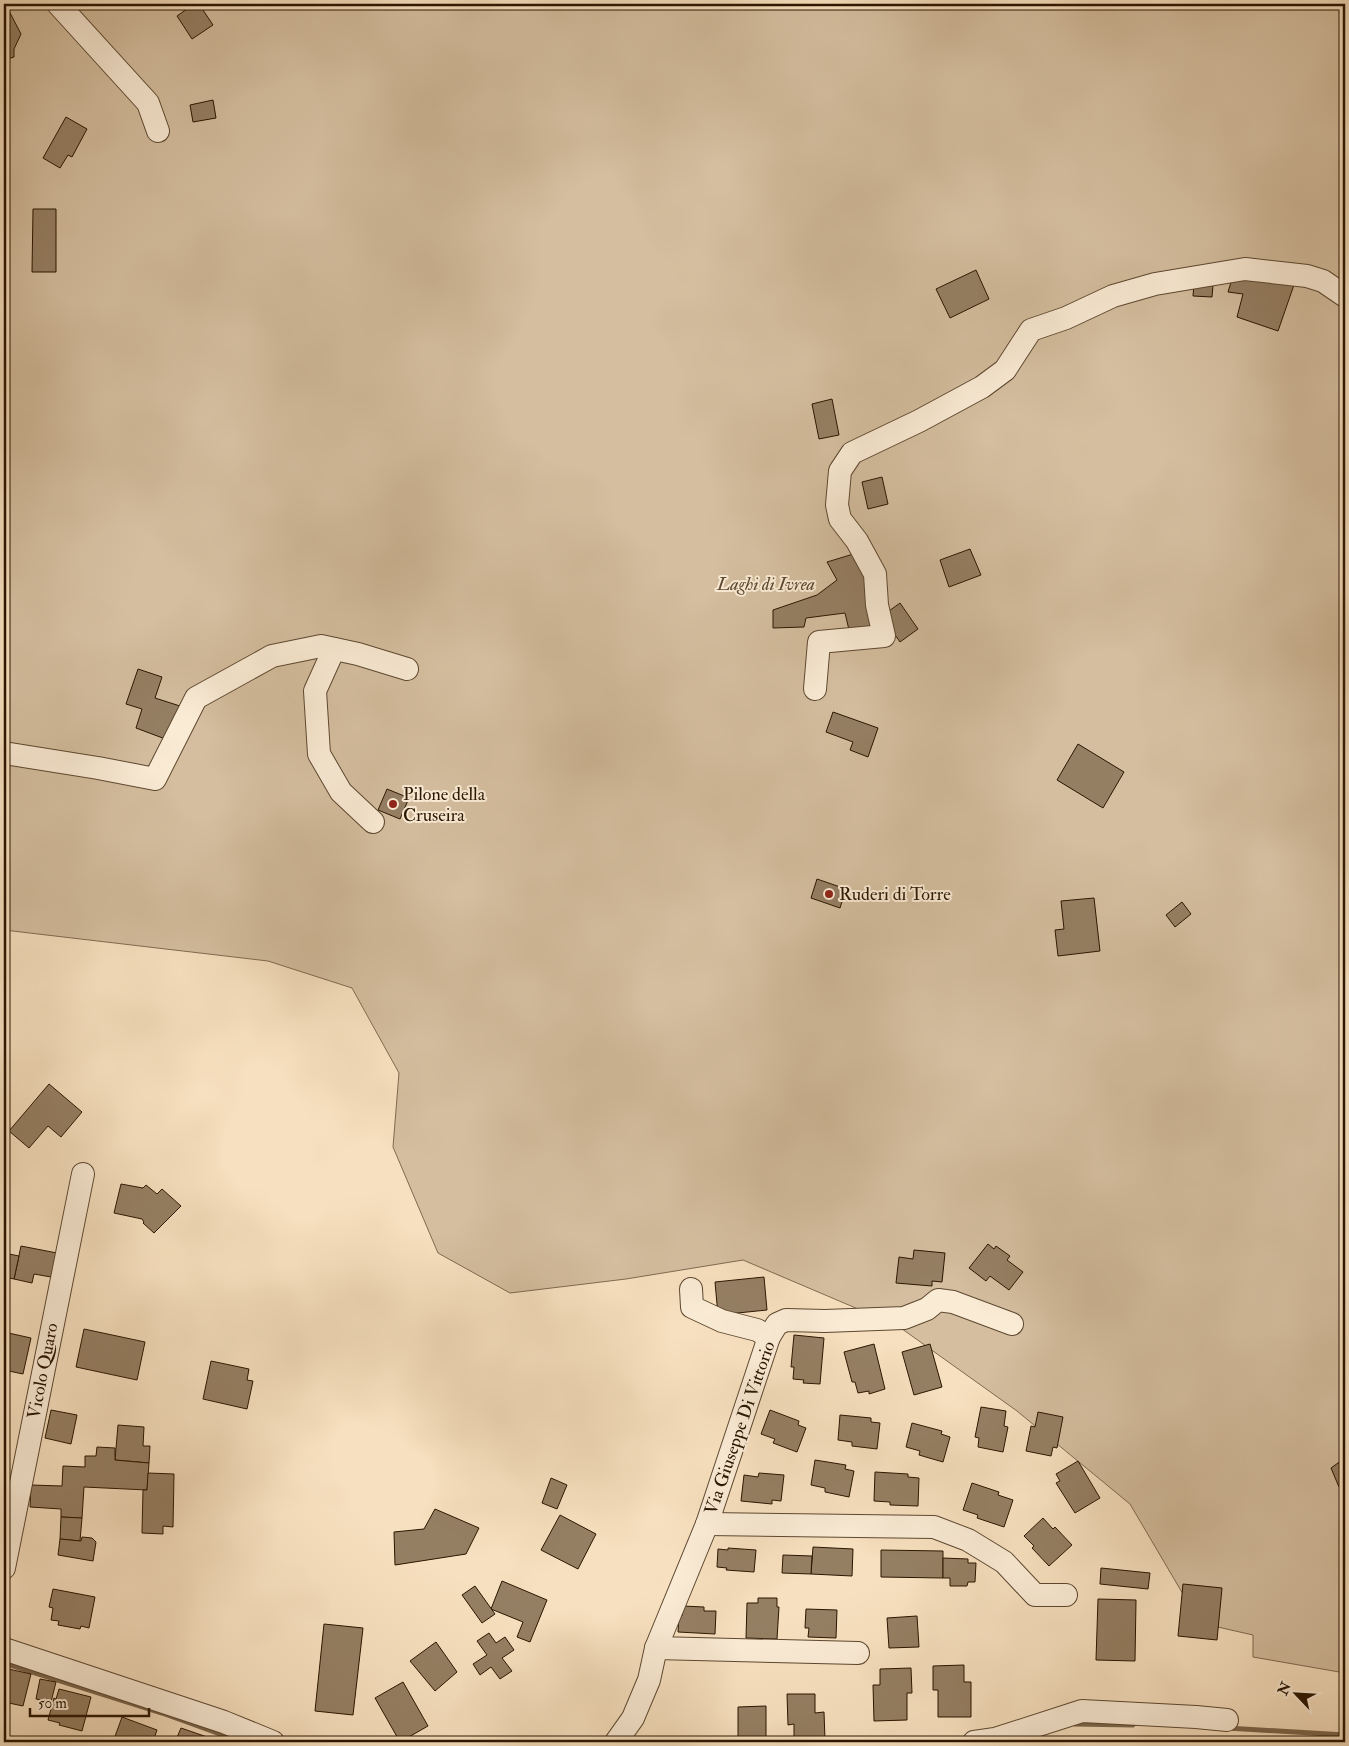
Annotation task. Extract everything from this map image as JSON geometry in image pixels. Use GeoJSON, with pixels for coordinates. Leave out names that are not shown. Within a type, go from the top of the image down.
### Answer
{"type":"FeatureCollection","features":[{"type":"Feature","properties":{"kind":"street"},"geometry":{"type":"LineString","coordinates":[[58,4],[148,103],[158,131]]}},
{"type":"Feature","properties":{"kind":"street"},"geometry":{"type":"LineString","coordinates":[[815,689],[819,642],[884,636],[877,604],[875,574],[857,541],[840,519],[837,505],[840,471],[852,453],[919,421],[982,387],[1005,370],[1032,330],[1066,318],[1113,296],[1155,284],[1245,269],[1307,276],[1323,281],[1345,296]]}},
{"type":"Feature","properties":{"kind":"street"},"geometry":{"type":"LineString","coordinates":[[4,753],[155,779],[196,698],[272,656],[321,646],[358,654],[407,669]]}},
{"type":"Feature","properties":{"kind":"street"},"geometry":{"type":"LineString","coordinates":[[334,649],[315,691],[319,754],[341,792],[373,822]]}},
{"type":"Feature","properties":{"kind":"street","name":"Vicolo Quaro"},"geometry":{"type":"LineString","coordinates":[[4,1568],[82,1174]]}},
{"type":"Feature","properties":{"kind":"street"},"geometry":{"type":"LineString","coordinates":[[691,1289],[692,1307],[722,1321],[757,1330],[769,1337]]}},
{"type":"Feature","properties":{"kind":"street","name":"Via Giuseppe Di Vittorio"},"geometry":{"type":"LineString","coordinates":[[616,1742],[633,1718],[649,1680],[656,1648],[707,1524],[769,1337],[777,1324],[786,1320],[825,1322],[904,1318],[927,1309],[938,1300],[953,1302],[1012,1324]]}},
{"type":"Feature","properties":{"kind":"street"},"geometry":{"type":"LineString","coordinates":[[707,1524],[934,1527],[968,1540],[1004,1562],[1035,1595],[1066,1595]]}},
{"type":"Feature","properties":{"kind":"street"},"geometry":{"type":"LineString","coordinates":[[656,1648],[858,1653]]}},
{"type":"Feature","properties":{"kind":"street"},"geometry":{"type":"LineString","coordinates":[[4,1649],[224,1722],[274,1742]]}},
{"type":"Feature","properties":{"kind":"street"},"geometry":{"type":"LineString","coordinates":[[974,1742],[995,1740],[1082,1711],[1227,1720]]}},
{"type":"Feature","properties":{"kind":"green space","name":"Laghi di Ivrea"},"geometry":{"type":"Polygon","coordinates":[[[4,4],[1345,4],[1345,1673],[1253,1657],[1253,1635],[1200,1623],[1130,1504],[1017,1411],[898,1326],[743,1260],[626,1279],[510,1293],[438,1253],[393,1147],[399,1073],[352,988],[268,961],[4,930],[4,4]]]}},
{"type":"Feature","properties":{"kind":"building"},"geometry":{"type":"Polygon","coordinates":[[[194,4],[199,4],[213,25],[192,39],[177,16],[194,4]]]}},
{"type":"Feature","properties":{"kind":"building"},"geometry":{"type":"Polygon","coordinates":[[[4,9],[8,9],[21,34],[14,49],[14,57],[4,60],[4,9]]]}},
{"type":"Feature","properties":{"kind":"building"},"geometry":{"type":"Polygon","coordinates":[[[213,100],[216,118],[193,122],[190,105],[213,100]]]}},
{"type":"Feature","properties":{"kind":"building"},"geometry":{"type":"Polygon","coordinates":[[[66,117],[87,129],[72,157],[68,155],[60,168],[43,158],[66,117]]]}},
{"type":"Feature","properties":{"kind":"building"},"geometry":{"type":"Polygon","coordinates":[[[33,209],[56,209],[56,272],[32,272],[33,209]]]}},
{"type":"Feature","properties":{"kind":"building"},"geometry":{"type":"Polygon","coordinates":[[[976,270],[989,299],[950,318],[936,289],[976,270]]]}},
{"type":"Feature","properties":{"kind":"building"},"geometry":{"type":"Polygon","coordinates":[[[1232,279],[1295,282],[1278,331],[1237,317],[1243,294],[1228,292],[1232,279]]]}},
{"type":"Feature","properties":{"kind":"building"},"geometry":{"type":"Polygon","coordinates":[[[1194,284],[1213,285],[1212,297],[1193,296],[1194,284]]]}},
{"type":"Feature","properties":{"kind":"building"},"geometry":{"type":"Polygon","coordinates":[[[832,399],[839,435],[819,439],[812,404],[832,399]]]}},
{"type":"Feature","properties":{"kind":"building"},"geometry":{"type":"Polygon","coordinates":[[[882,477],[888,504],[868,509],[862,482],[882,477]]]}},
{"type":"Feature","properties":{"kind":"building"},"geometry":{"type":"Polygon","coordinates":[[[970,549],[981,575],[949,587],[940,560],[970,549]]]}},
{"type":"Feature","properties":{"kind":"building"},"geometry":{"type":"Polygon","coordinates":[[[860,552],[873,580],[880,628],[850,634],[845,613],[806,618],[804,627],[773,628],[773,610],[817,595],[837,580],[827,562],[860,552]]]}},
{"type":"Feature","properties":{"kind":"building"},"geometry":{"type":"Polygon","coordinates":[[[900,603],[918,629],[900,642],[882,616],[900,603]]]}},
{"type":"Feature","properties":{"kind":"building"},"geometry":{"type":"Polygon","coordinates":[[[138,669],[162,677],[155,698],[180,706],[168,740],[136,728],[142,709],[126,704],[138,669]]]}},
{"type":"Feature","properties":{"kind":"building"},"geometry":{"type":"Polygon","coordinates":[[[833,712],[878,728],[868,757],[850,750],[853,742],[826,732],[833,712]]]}},
{"type":"Feature","properties":{"kind":"building"},"geometry":{"type":"Polygon","coordinates":[[[1078,744],[1124,772],[1103,808],[1057,780],[1078,744]]]}},
{"type":"Feature","properties":{"kind":"building","name":"Pilone della Cruseira"},"geometry":{"type":"Polygon","coordinates":[[[387,789],[409,798],[400,819],[378,810],[387,789]]]}},
{"type":"Feature","properties":{"kind":"building","name":"Ruderi di Torre"},"geometry":{"type":"Polygon","coordinates":[[[817,879],[846,889],[840,908],[811,898],[817,879]]]}},
{"type":"Feature","properties":{"kind":"building"},"geometry":{"type":"Polygon","coordinates":[[[1094,898],[1100,951],[1058,956],[1055,930],[1064,929],[1061,901],[1094,898]]]}},
{"type":"Feature","properties":{"kind":"building"},"geometry":{"type":"Polygon","coordinates":[[[1182,902],[1191,914],[1175,927],[1166,915],[1182,902]]]}},
{"type":"Feature","properties":{"kind":"building"},"geometry":{"type":"Polygon","coordinates":[[[49,1084],[82,1112],[61,1137],[48,1126],[29,1148],[9,1131],[49,1084]]]}},
{"type":"Feature","properties":{"kind":"building"},"geometry":{"type":"Polygon","coordinates":[[[121,1184],[143,1188],[146,1185],[157,1194],[162,1189],[181,1206],[154,1233],[143,1223],[142,1219],[114,1213],[121,1184]]]}},
{"type":"Feature","properties":{"kind":"building"},"geometry":{"type":"Polygon","coordinates":[[[988,1244],[994,1249],[996,1246],[1010,1256],[1007,1260],[1023,1272],[1009,1290],[990,1276],[986,1281],[969,1268],[988,1244]]]}},
{"type":"Feature","properties":{"kind":"building"},"geometry":{"type":"Polygon","coordinates":[[[21,1246],[57,1253],[51,1277],[34,1274],[32,1283],[14,1279],[21,1246]]]}},
{"type":"Feature","properties":{"kind":"building"},"geometry":{"type":"Polygon","coordinates":[[[914,1250],[945,1253],[942,1282],[932,1281],[932,1286],[896,1283],[899,1257],[913,1259],[914,1250]]]}},
{"type":"Feature","properties":{"kind":"building"},"geometry":{"type":"Polygon","coordinates":[[[9,1254],[19,1256],[14,1279],[4,1277],[9,1254]]]}},
{"type":"Feature","properties":{"kind":"building"},"geometry":{"type":"Polygon","coordinates":[[[764,1277],[767,1310],[718,1315],[715,1282],[764,1277]]]}},
{"type":"Feature","properties":{"kind":"building"},"geometry":{"type":"Polygon","coordinates":[[[84,1329],[145,1342],[137,1380],[76,1367],[84,1329]]]}},
{"type":"Feature","properties":{"kind":"building"},"geometry":{"type":"Polygon","coordinates":[[[4,1332],[31,1338],[23,1374],[4,1370],[4,1332]]]}},
{"type":"Feature","properties":{"kind":"building"},"geometry":{"type":"Polygon","coordinates":[[[794,1335],[824,1338],[820,1384],[803,1383],[804,1380],[793,1379],[794,1367],[791,1367],[794,1335]]]}},
{"type":"Feature","properties":{"kind":"building"},"geometry":{"type":"Polygon","coordinates":[[[874,1344],[885,1389],[869,1394],[869,1391],[858,1393],[855,1382],[852,1382],[844,1352],[874,1344]]]}},
{"type":"Feature","properties":{"kind":"building"},"geometry":{"type":"Polygon","coordinates":[[[930,1344],[942,1387],[914,1395],[902,1352],[930,1344]]]}},
{"type":"Feature","properties":{"kind":"building"},"geometry":{"type":"Polygon","coordinates":[[[211,1361],[249,1369],[247,1380],[253,1381],[247,1409],[203,1399],[211,1361]]]}},
{"type":"Feature","properties":{"kind":"building"},"geometry":{"type":"Polygon","coordinates":[[[981,1407],[1006,1411],[1004,1426],[1008,1427],[1003,1452],[978,1447],[979,1438],[975,1437],[981,1407]]]}},
{"type":"Feature","properties":{"kind":"building"},"geometry":{"type":"Polygon","coordinates":[[[51,1410],[77,1415],[71,1444],[45,1438],[51,1410]]]}},
{"type":"Feature","properties":{"kind":"building"},"geometry":{"type":"Polygon","coordinates":[[[770,1410],[799,1421],[798,1425],[806,1428],[797,1452],[773,1443],[775,1439],[761,1434],[770,1410]]]}},
{"type":"Feature","properties":{"kind":"building"},"geometry":{"type":"Polygon","coordinates":[[[1038,1412],[1063,1417],[1057,1448],[1053,1447],[1051,1456],[1026,1451],[1031,1426],[1035,1427],[1038,1412]]]}},
{"type":"Feature","properties":{"kind":"building"},"geometry":{"type":"Polygon","coordinates":[[[840,1415],[871,1418],[871,1422],[880,1423],[877,1449],[852,1446],[852,1442],[838,1440],[840,1415]]]}},
{"type":"Feature","properties":{"kind":"building"},"geometry":{"type":"Polygon","coordinates":[[[912,1423],[942,1431],[941,1434],[950,1437],[943,1462],[919,1455],[920,1451],[906,1447],[912,1423]]]}},
{"type":"Feature","properties":{"kind":"building"},"geometry":{"type":"Polygon","coordinates":[[[118,1425],[144,1427],[143,1446],[150,1446],[149,1463],[115,1460],[118,1425]]]}},
{"type":"Feature","properties":{"kind":"building"},"geometry":{"type":"Polygon","coordinates":[[[97,1447],[115,1448],[115,1460],[149,1463],[147,1490],[84,1487],[82,1518],[61,1517],[61,1509],[30,1507],[31,1485],[62,1486],[63,1466],[85,1467],[85,1456],[96,1456],[97,1447]]]}},
{"type":"Feature","properties":{"kind":"building"},"geometry":{"type":"Polygon","coordinates":[[[1345,1458],[1345,1486],[1339,1487],[1331,1468],[1345,1458]]]}},
{"type":"Feature","properties":{"kind":"building"},"geometry":{"type":"Polygon","coordinates":[[[815,1460],[846,1465],[845,1469],[854,1471],[849,1497],[825,1492],[825,1488],[811,1485],[815,1460]]]}},
{"type":"Feature","properties":{"kind":"building"},"geometry":{"type":"Polygon","coordinates":[[[1078,1461],[1100,1498],[1075,1513],[1056,1483],[1060,1481],[1056,1474],[1078,1461]]]}},
{"type":"Feature","properties":{"kind":"building"},"geometry":{"type":"Polygon","coordinates":[[[875,1472],[908,1474],[908,1477],[919,1478],[918,1506],[890,1505],[890,1502],[874,1501],[875,1472]]]}},
{"type":"Feature","properties":{"kind":"building"},"geometry":{"type":"Polygon","coordinates":[[[148,1473],[174,1474],[173,1527],[163,1526],[163,1534],[142,1533],[143,1490],[147,1490],[148,1473]]]}},
{"type":"Feature","properties":{"kind":"building"},"geometry":{"type":"Polygon","coordinates":[[[759,1473],[784,1475],[781,1501],[772,1500],[772,1504],[741,1501],[744,1475],[758,1477],[759,1473]]]}},
{"type":"Feature","properties":{"kind":"building"},"geometry":{"type":"Polygon","coordinates":[[[551,1478],[567,1485],[557,1509],[542,1503],[551,1478]]]}},
{"type":"Feature","properties":{"kind":"building"},"geometry":{"type":"Polygon","coordinates":[[[972,1483],[999,1492],[998,1495],[1013,1500],[1004,1527],[977,1518],[978,1515],[963,1510],[972,1483]]]}},
{"type":"Feature","properties":{"kind":"building"},"geometry":{"type":"Polygon","coordinates":[[[435,1509],[479,1528],[466,1554],[395,1565],[394,1532],[424,1529],[435,1509]]]}},
{"type":"Feature","properties":{"kind":"building"},"geometry":{"type":"Polygon","coordinates":[[[560,1515],[596,1534],[578,1569],[541,1550],[560,1515]]]}},
{"type":"Feature","properties":{"kind":"building"},"geometry":{"type":"Polygon","coordinates":[[[61,1517],[82,1518],[80,1541],[60,1539],[61,1517]]]}},
{"type":"Feature","properties":{"kind":"building"},"geometry":{"type":"Polygon","coordinates":[[[1043,1518],[1053,1529],[1055,1527],[1072,1545],[1049,1566],[1032,1548],[1034,1546],[1024,1536],[1043,1518]]]}},
{"type":"Feature","properties":{"kind":"building"},"geometry":{"type":"Polygon","coordinates":[[[82,1537],[92,1538],[96,1542],[93,1561],[58,1555],[60,1539],[81,1541],[82,1537]]]}},
{"type":"Feature","properties":{"kind":"building"},"geometry":{"type":"Polygon","coordinates":[[[813,1547],[853,1549],[852,1576],[811,1574],[813,1547]]]}},
{"type":"Feature","properties":{"kind":"building"},"geometry":{"type":"Polygon","coordinates":[[[728,1548],[756,1550],[754,1572],[726,1570],[727,1568],[717,1567],[718,1549],[728,1550],[728,1548]]]}},
{"type":"Feature","properties":{"kind":"building"},"geometry":{"type":"Polygon","coordinates":[[[881,1550],[943,1551],[943,1578],[881,1577],[881,1550]]]}},
{"type":"Feature","properties":{"kind":"building"},"geometry":{"type":"Polygon","coordinates":[[[783,1555],[812,1556],[811,1574],[782,1573],[783,1555]]]}},
{"type":"Feature","properties":{"kind":"building"},"geometry":{"type":"Polygon","coordinates":[[[943,1558],[968,1559],[968,1563],[976,1563],[975,1582],[968,1582],[967,1586],[950,1586],[950,1578],[943,1578],[943,1558]]]}},
{"type":"Feature","properties":{"kind":"building"},"geometry":{"type":"Polygon","coordinates":[[[1101,1568],[1150,1573],[1148,1589],[1100,1584],[1101,1568]]]}},
{"type":"Feature","properties":{"kind":"building"},"geometry":{"type":"Polygon","coordinates":[[[502,1581],[547,1600],[530,1642],[517,1637],[523,1622],[491,1609],[502,1581]]]}},
{"type":"Feature","properties":{"kind":"building"},"geometry":{"type":"Polygon","coordinates":[[[1183,1584],[1222,1588],[1217,1640],[1178,1636],[1183,1584]]]}},
{"type":"Feature","properties":{"kind":"building"},"geometry":{"type":"Polygon","coordinates":[[[475,1586],[495,1614],[482,1623],[462,1595],[475,1586]]]}},
{"type":"Feature","properties":{"kind":"building"},"geometry":{"type":"Polygon","coordinates":[[[53,1589],[95,1597],[89,1628],[81,1626],[80,1629],[58,1625],[59,1621],[51,1620],[53,1608],[49,1607],[53,1589]]]}},
{"type":"Feature","properties":{"kind":"building"},"geometry":{"type":"Polygon","coordinates":[[[758,1598],[777,1598],[777,1607],[779,1607],[777,1639],[746,1638],[747,1603],[758,1603],[758,1598]]]}},
{"type":"Feature","properties":{"kind":"building"},"geometry":{"type":"Polygon","coordinates":[[[1098,1599],[1136,1600],[1135,1661],[1096,1660],[1098,1599]]]}},
{"type":"Feature","properties":{"kind":"building"},"geometry":{"type":"Polygon","coordinates":[[[683,1606],[704,1607],[704,1611],[716,1611],[715,1634],[678,1632],[679,1615],[682,1616],[683,1606]]]}},
{"type":"Feature","properties":{"kind":"building"},"geometry":{"type":"Polygon","coordinates":[[[806,1609],[837,1610],[836,1638],[808,1637],[809,1628],[805,1628],[806,1609]]]}},
{"type":"Feature","properties":{"kind":"building"},"geometry":{"type":"Polygon","coordinates":[[[917,1616],[919,1647],[889,1648],[887,1618],[917,1616]]]}},
{"type":"Feature","properties":{"kind":"building"},"geometry":{"type":"Polygon","coordinates":[[[324,1624],[363,1628],[353,1715],[315,1711],[324,1624]]]}},
{"type":"Feature","properties":{"kind":"building"},"geometry":{"type":"Polygon","coordinates":[[[489,1633],[496,1643],[505,1637],[514,1650],[502,1658],[512,1671],[500,1679],[491,1667],[480,1675],[473,1664],[487,1655],[477,1641],[489,1633]]]}},
{"type":"Feature","properties":{"kind":"building"},"geometry":{"type":"Polygon","coordinates":[[[436,1642],[457,1672],[435,1691],[410,1661],[436,1642]]]}},
{"type":"Feature","properties":{"kind":"building"},"geometry":{"type":"Polygon","coordinates":[[[964,1665],[964,1682],[971,1682],[971,1717],[938,1717],[938,1690],[933,1690],[933,1666],[964,1665]]]}},
{"type":"Feature","properties":{"kind":"building"},"geometry":{"type":"Polygon","coordinates":[[[4,1668],[31,1674],[23,1706],[4,1702],[4,1668]]]}},
{"type":"Feature","properties":{"kind":"building"},"geometry":{"type":"Polygon","coordinates":[[[911,1668],[912,1693],[907,1693],[907,1720],[874,1721],[873,1685],[880,1685],[880,1669],[911,1668]]]}},
{"type":"Feature","properties":{"kind":"building"},"geometry":{"type":"Polygon","coordinates":[[[40,1679],[56,1682],[51,1702],[36,1699],[40,1679]]]}},
{"type":"Feature","properties":{"kind":"building"},"geometry":{"type":"Polygon","coordinates":[[[403,1682],[428,1726],[400,1742],[375,1698],[403,1682]]]}},
{"type":"Feature","properties":{"kind":"building"},"geometry":{"type":"Polygon","coordinates":[[[59,1689],[91,1697],[82,1731],[48,1720],[54,1698],[56,1699],[59,1689]]]}},
{"type":"Feature","properties":{"kind":"building"},"geometry":{"type":"Polygon","coordinates":[[[787,1694],[815,1694],[815,1713],[824,1712],[825,1740],[794,1740],[794,1724],[788,1725],[787,1694]]]}},
{"type":"Feature","properties":{"kind":"building"},"geometry":{"type":"Polygon","coordinates":[[[766,1706],[766,1742],[738,1742],[738,1707],[766,1706]]]}},
{"type":"Feature","properties":{"kind":"building"},"geometry":{"type":"Polygon","coordinates":[[[122,1717],[157,1730],[153,1742],[113,1742],[122,1717]]]}},
{"type":"Feature","properties":{"kind":"building"},"geometry":{"type":"Polygon","coordinates":[[[181,1728],[210,1738],[209,1742],[175,1742],[181,1728]]]}},
{"type":"Feature","properties":{"kind":"building"},"geometry":{"type":"Polygon","coordinates":[[[4,1736],[21,1739],[20,1742],[4,1742],[4,1736]]]}},
{"type":"Feature","properties":{"kind":"waterway"},"geometry":{"type":"LineString","coordinates":[[4,1663],[162,1713],[242,1742]]}},
{"type":"Feature","properties":{"kind":"waterway"},"geometry":{"type":"LineString","coordinates":[[1075,1724],[1133,1725]]}},
{"type":"Feature","properties":{"kind":"waterway"},"geometry":{"type":"LineString","coordinates":[[1227,1728],[1345,1735]]}},
{"type":"Feature","properties":{"kind":"place","name":"Pilone della Cruseira"},"geometry":{"type":"Point","coordinates":[393,804]}},
{"type":"Feature","properties":{"kind":"place","name":"Ruderi di Torre"},"geometry":{"type":"Point","coordinates":[829,894]}}]}
